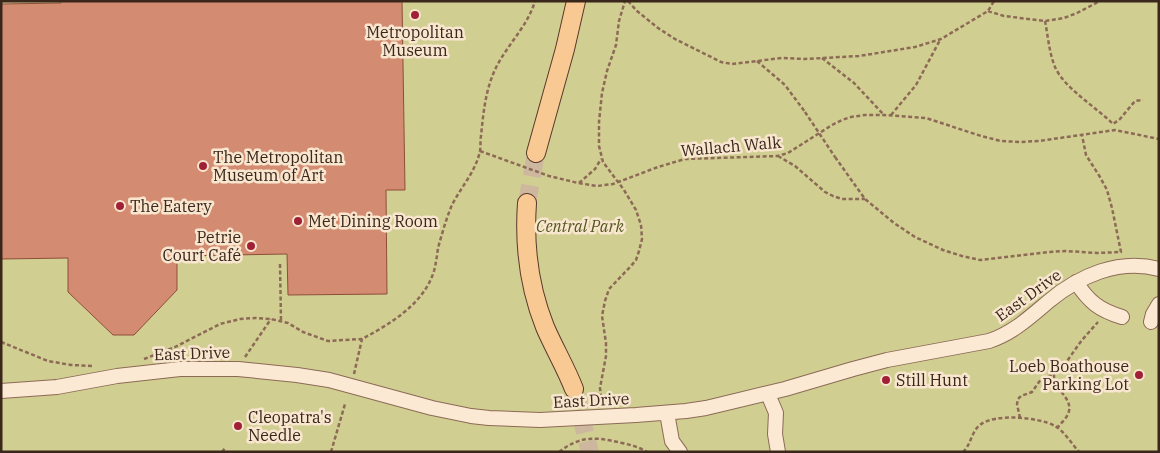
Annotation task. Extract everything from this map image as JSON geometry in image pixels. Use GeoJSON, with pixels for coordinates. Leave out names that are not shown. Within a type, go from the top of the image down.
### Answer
{"type":"FeatureCollection","features":[{"type":"Feature","properties":{"kind":"main road"},"geometry":{"type":"LineString","coordinates":[[536,153],[565,49],[576,1]]}},
{"type":"Feature","properties":{"kind":"main road"},"geometry":{"type":"LineString","coordinates":[[527,203],[525,232],[529,273],[545,327],[565,366],[574,390]]}},
{"type":"Feature","properties":{"kind":"street","name":"East Drive"},"geometry":{"type":"LineString","coordinates":[[1,391],[57,387],[117,376],[180,369],[238,369],[328,380],[441,410],[489,418],[540,420],[667,413],[706,408],[768,394],[886,360],[999,338],[1021,325],[1060,292],[1093,274],[1114,267],[1134,266],[1159,269]]}},
{"type":"Feature","properties":{"kind":"street"},"geometry":{"type":"LineString","coordinates":[[1076,282],[1082,292],[1096,306],[1107,312],[1122,316]]}},
{"type":"Feature","properties":{"kind":"street"},"geometry":{"type":"LineString","coordinates":[[1151,322],[1159,304]]}},
{"type":"Feature","properties":{"kind":"street"},"geometry":{"type":"LineString","coordinates":[[768,394],[776,413],[775,434],[778,452]]}},
{"type":"Feature","properties":{"kind":"street"},"geometry":{"type":"LineString","coordinates":[[667,413],[672,442],[680,452]]}},
{"type":"Feature","properties":{"kind":"path"},"geometry":{"type":"LineString","coordinates":[[141,360],[225,322],[240,319],[271,319],[288,322],[303,332],[328,341],[362,340],[387,326],[414,303],[431,280],[446,220],[474,168],[480,151],[487,91],[492,76],[505,51],[525,24],[535,1]]}},
{"type":"Feature","properties":{"kind":"path"},"geometry":{"type":"LineString","coordinates":[[602,410],[600,388],[606,356],[602,316],[605,301],[610,289],[636,260],[642,239],[641,225],[636,210],[601,159],[598,135],[602,93],[616,45],[619,21],[627,1],[675,40],[721,62],[732,64],[782,58],[805,59],[859,56],[915,47],[941,39],[988,11],[994,1]]}},
{"type":"Feature","properties":{"kind":"path"},"geometry":{"type":"LineString","coordinates":[[988,11],[1004,16],[1045,20],[1064,18],[1100,1]]}},
{"type":"Feature","properties":{"kind":"path"},"geometry":{"type":"LineString","coordinates":[[1045,20],[1054,66],[1059,75],[1113,124],[1115,130]]}},
{"type":"Feature","properties":{"kind":"path"},"geometry":{"type":"LineString","coordinates":[[891,115],[916,85],[941,39]]}},
{"type":"Feature","properties":{"kind":"path"},"geometry":{"type":"LineString","coordinates":[[822,58],[854,83],[884,115]]}},
{"type":"Feature","properties":{"kind":"path"},"geometry":{"type":"LineString","coordinates":[[757,61],[784,84],[865,199],[894,223],[915,237],[943,250],[962,256],[980,260],[1058,251],[1121,252],[1107,190],[1086,155],[1082,135]]}},
{"type":"Feature","properties":{"kind":"path"},"geometry":{"type":"LineString","coordinates":[[1113,124],[1120,119],[1135,101],[1143,100]]}},
{"type":"Feature","properties":{"kind":"path","name":"Wallach Walk"},"geometry":{"type":"LineString","coordinates":[[480,151],[549,176],[597,186],[610,185],[685,159],[778,156],[788,153],[832,125],[858,116],[891,115],[926,118],[986,138],[1001,141],[1029,142],[1115,130],[1159,139]]}},
{"type":"Feature","properties":{"kind":"path"},"geometry":{"type":"LineString","coordinates":[[778,156],[795,166],[825,192],[833,196],[842,199],[865,199]]}},
{"type":"Feature","properties":{"kind":"path"},"geometry":{"type":"LineString","coordinates":[[578,183],[592,173],[601,159]]}},
{"type":"Feature","properties":{"kind":"path"},"geometry":{"type":"LineString","coordinates":[[280,264],[281,321]]}},
{"type":"Feature","properties":{"kind":"path"},"geometry":{"type":"LineString","coordinates":[[1020,418],[1017,404],[1018,399],[1032,392],[1041,379],[1054,374],[1107,312]]}},
{"type":"Feature","properties":{"kind":"path"},"geometry":{"type":"LineString","coordinates":[[238,369],[246,353],[271,319]]}},
{"type":"Feature","properties":{"kind":"path"},"geometry":{"type":"LineString","coordinates":[[354,375],[362,340]]}},
{"type":"Feature","properties":{"kind":"path"},"geometry":{"type":"LineString","coordinates":[[1,342],[48,362],[98,366]]}},
{"type":"Feature","properties":{"kind":"path"},"geometry":{"type":"LineString","coordinates":[[1054,374],[1055,384],[1069,405],[1067,416],[1058,427]]}},
{"type":"Feature","properties":{"kind":"path"},"geometry":{"type":"LineString","coordinates":[[331,452],[345,404]]}},
{"type":"Feature","properties":{"kind":"path"},"geometry":{"type":"LineString","coordinates":[[966,451],[973,434],[980,425],[992,419],[1020,418],[1042,421],[1058,427],[1079,452]]}},
{"type":"Feature","properties":{"kind":"path"},"geometry":{"type":"LineString","coordinates":[[559,452],[572,443],[592,438],[632,445],[647,452]]}},
{"type":"Feature","properties":{"kind":"path"},"geometry":{"type":"LineString","coordinates":[[222,452],[226,447]]}},
{"type":"Feature","properties":{"kind":"green space","name":"Central Park"},"geometry":{"type":"Polygon","coordinates":[[[1,1],[1159,1],[1159,452],[1,452],[1,1]]]}},
{"type":"Feature","properties":{"kind":"building","name":"The Metropolitan Museum of Art"},"geometry":{"type":"Polygon","coordinates":[[[61,1],[402,1],[405,190],[386,190],[387,294],[288,295],[287,254],[177,256],[177,290],[134,335],[113,335],[68,292],[68,258],[1,259],[1,4],[61,3],[61,1]]]}},
{"type":"Feature","properties":{"kind":"tunnel"},"geometry":{"type":"LineString","coordinates":[[527,203],[536,153]]}},
{"type":"Feature","properties":{"kind":"tunnel"},"geometry":{"type":"LineString","coordinates":[[574,389],[590,452]]}},
{"type":"Feature","properties":{"kind":"place","name":"Metropolitan Museum"},"geometry":{"type":"Point","coordinates":[415,15]}},
{"type":"Feature","properties":{"kind":"place","name":"The Metropolitan Museum of Art"},"geometry":{"type":"Point","coordinates":[203,166]}},
{"type":"Feature","properties":{"kind":"place","name":"The Eatery"},"geometry":{"type":"Point","coordinates":[120,206]}},
{"type":"Feature","properties":{"kind":"place","name":"Met Dining Room"},"geometry":{"type":"Point","coordinates":[298,221]}},
{"type":"Feature","properties":{"kind":"place","name":"Petrie Court Café"},"geometry":{"type":"Point","coordinates":[251,246]}},
{"type":"Feature","properties":{"kind":"place","name":"Loeb Boathouse Parking Lot"},"geometry":{"type":"Point","coordinates":[1139,375]}},
{"type":"Feature","properties":{"kind":"place","name":"Still Hunt"},"geometry":{"type":"Point","coordinates":[886,380]}},
{"type":"Feature","properties":{"kind":"place","name":"Cleopatra's Needle"},"geometry":{"type":"Point","coordinates":[238,426]}}]}
